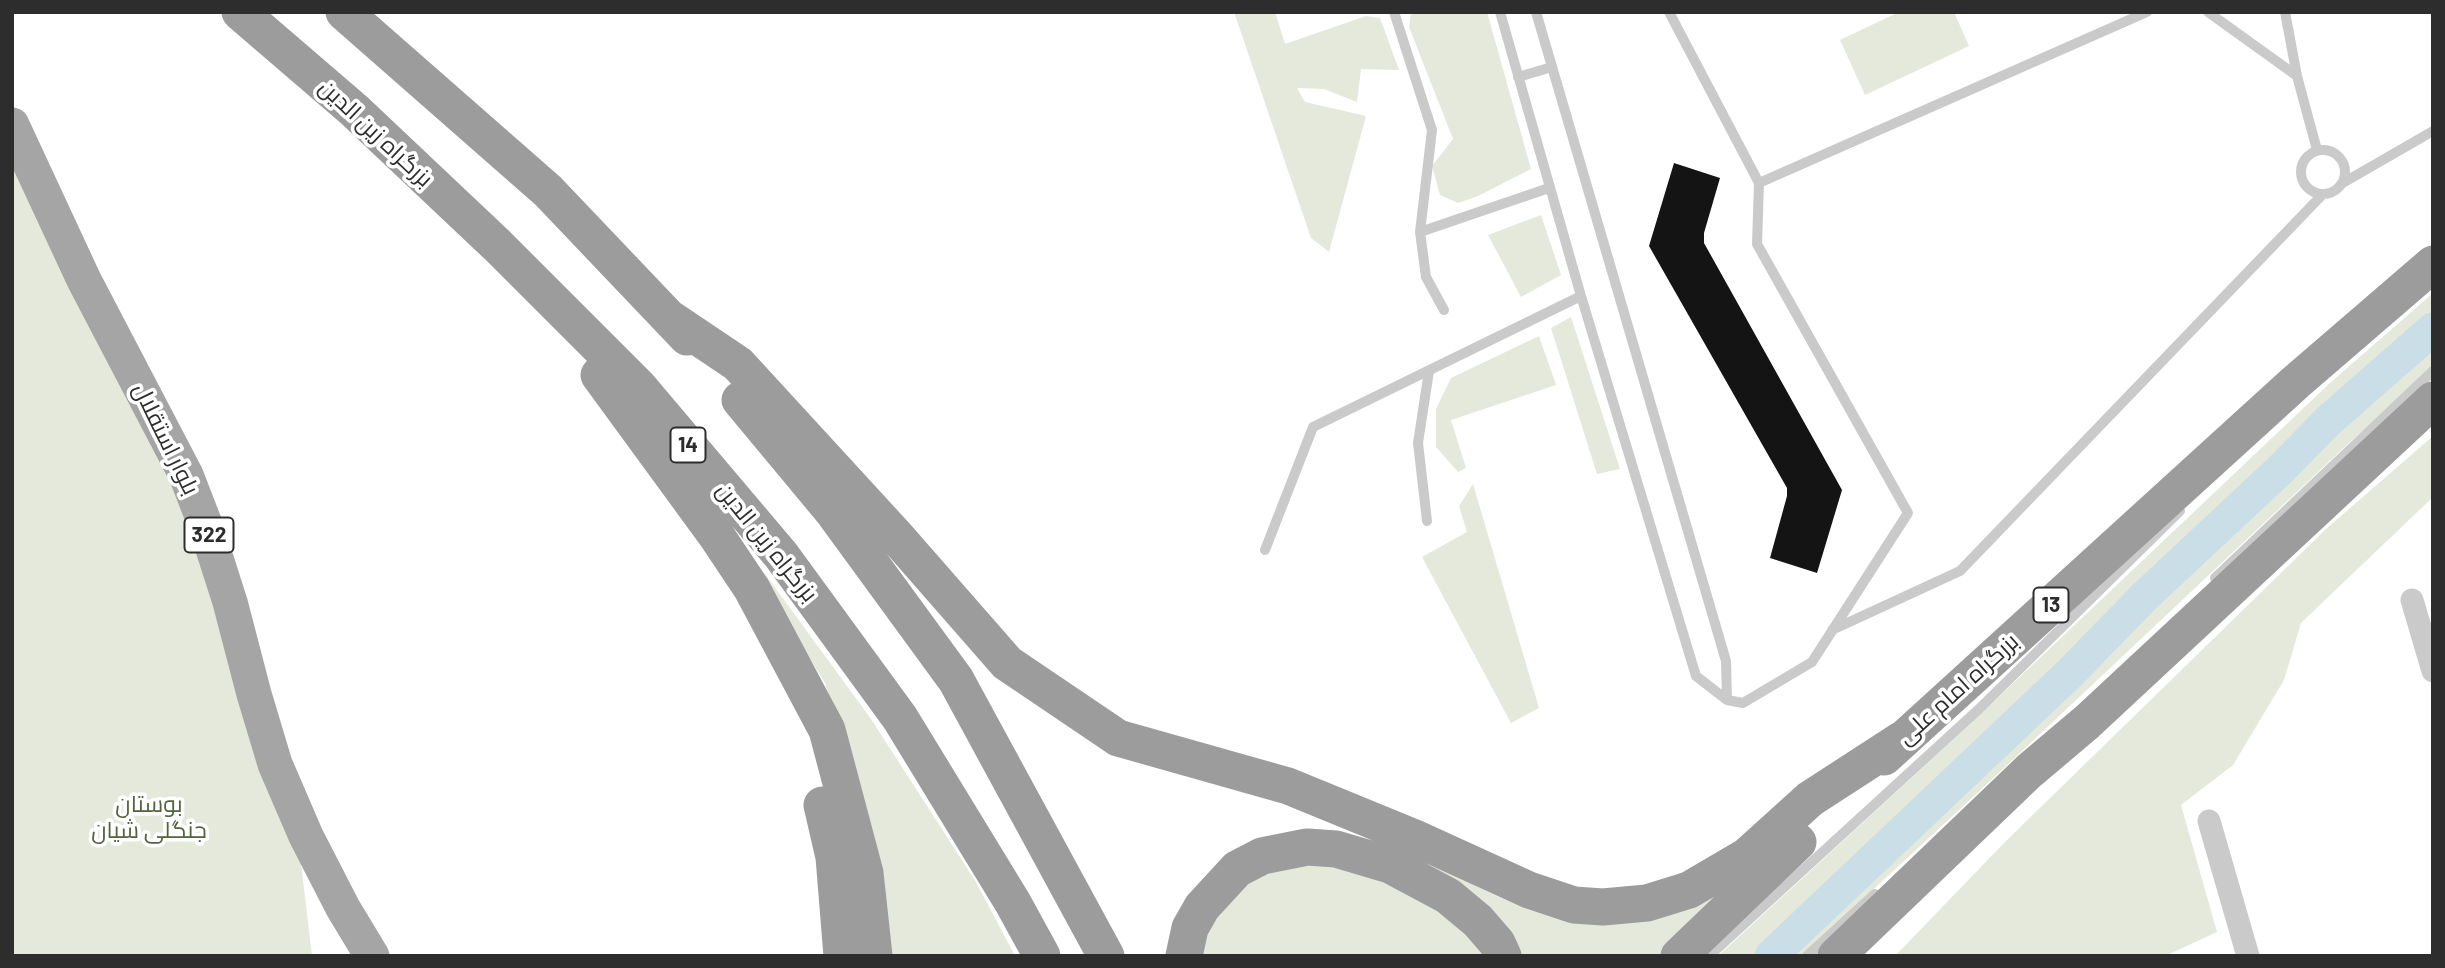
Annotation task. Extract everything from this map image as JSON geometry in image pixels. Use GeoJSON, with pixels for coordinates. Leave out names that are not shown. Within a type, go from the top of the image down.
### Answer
{"type":"FeatureCollection","features":[{"type":"Feature","properties":{"kind":"highway","name":"بزرگراه زین الدین"},"geometry":{"type":"LineString","coordinates":[[240,12],[354,110],[638,386],[781,555],[900,718],[1013,903],[1042,956]]}},
{"type":"Feature","properties":{"kind":"highway"},"geometry":{"type":"LineString","coordinates":[[344,12],[548,191],[671,319],[834,513],[956,680],[1106,956]]}},
{"type":"Feature","properties":{"kind":"highway","name":"بزرگراه امام علی"},"geometry":{"type":"LineString","coordinates":[[1679,956],[1901,740],[2296,382],[2433,264]]}},
{"type":"Feature","properties":{"kind":"highway"},"geometry":{"type":"LineString","coordinates":[[520,270],[716,535],[752,589],[827,730],[865,873],[874,956]]}},
{"type":"Feature","properties":{"kind":"highway"},"geometry":{"type":"LineString","coordinates":[[671,319],[738,364],[895,535],[1007,663],[1118,738],[1288,786],[1415,838],[1529,890],[1574,905],[1603,907],[1647,903],[1689,890],[1747,856],[1810,799],[1901,740]]}},
{"type":"Feature","properties":{"kind":"highway"},"geometry":{"type":"LineString","coordinates":[[1836,956],[2029,771],[2087,722],[2433,400]]}},
{"type":"Feature","properties":{"kind":"highway"},"geometry":{"type":"LineString","coordinates":[[789,657],[834,857],[842,956]]}},
{"type":"Feature","properties":{"kind":"highway"},"geometry":{"type":"LineString","coordinates":[[1869,956],[1933,895],[2029,771]]}},
{"type":"Feature","properties":{"kind":"highway"},"geometry":{"type":"LineString","coordinates":[[1184,956],[1190,928],[1202,907],[1237,869],[1262,856],[1307,847],[1336,849],[1390,865],[1448,895],[1478,921],[1497,943],[1503,956]]}},
{"type":"Feature","properties":{"kind":"main road","name":"بلوار استقلال"},"geometry":{"type":"LineString","coordinates":[[12,125],[84,280],[186,475],[230,602],[275,764],[306,836],[343,908],[372,956]]}},
{"type":"Feature","properties":{"kind":"main road","name":"بلوار استقلال"},"geometry":{"type":"LineString","coordinates":[[12,180],[162,462],[187,518],[255,758],[294,855],[351,956]]}},
{"type":"Feature","properties":{"kind":"street"},"geometry":{"type":"LineString","coordinates":[[2412,600],[2433,671]]}},
{"type":"Feature","properties":{"kind":"street"},"geometry":{"type":"LineString","coordinates":[[2209,821],[2248,956]]}},
{"type":"Feature","properties":{"kind":"lane"},"geometry":{"type":"LineString","coordinates":[[1394,12],[1432,130],[1420,232],[1426,276],[1444,310]]}},
{"type":"Feature","properties":{"kind":"lane"},"geometry":{"type":"LineString","coordinates":[[1500,12],[1549,188],[1696,676],[1727,700],[1743,703],[1812,662],[1908,513],[1757,244],[1759,183],[1669,12]]}},
{"type":"Feature","properties":{"kind":"lane"},"geometry":{"type":"LineString","coordinates":[[1536,12],[1726,661],[1727,700]]}},
{"type":"Feature","properties":{"kind":"lane"},"geometry":{"type":"LineString","coordinates":[[1759,183],[2147,12]]}},
{"type":"Feature","properties":{"kind":"lane"},"geometry":{"type":"LineString","coordinates":[[2208,12],[2297,76]]}},
{"type":"Feature","properties":{"kind":"lane"},"geometry":{"type":"LineString","coordinates":[[2285,12],[2297,76],[2317,150]]}},
{"type":"Feature","properties":{"kind":"lane"},"geometry":{"type":"LineString","coordinates":[[1518,77],[1552,67]]}},
{"type":"Feature","properties":{"kind":"lane"},"geometry":{"type":"LineString","coordinates":[[2341,184],[2345,171],[2340,158],[2327,150],[2317,150],[2302,163],[2301,178],[2310,190],[2330,193],[2433,131]]}},
{"type":"Feature","properties":{"kind":"lane"},"geometry":{"type":"LineString","coordinates":[[1420,232],[1549,188]]}},
{"type":"Feature","properties":{"kind":"lane"},"geometry":{"type":"LineString","coordinates":[[1832,630],[1960,571],[2323,194]]}},
{"type":"Feature","properties":{"kind":"lane"},"geometry":{"type":"LineString","coordinates":[[1265,550],[1313,427],[1581,296]]}},
{"type":"Feature","properties":{"kind":"lane"},"geometry":{"type":"LineString","coordinates":[[1427,522],[1418,443],[1429,371]]}},
{"type":"Feature","properties":{"kind":"lane"},"geometry":{"type":"LineString","coordinates":[[2204,589],[2433,371]]}},
{"type":"Feature","properties":{"kind":"lane"},"geometry":{"type":"LineString","coordinates":[[1709,956],[1979,709],[2188,504]]}},
{"type":"Feature","properties":{"kind":"lane"},"geometry":{"type":"LineString","coordinates":[[1807,956],[1880,889]]}},
{"type":"Feature","properties":{"kind":"green space"},"geometry":{"type":"Polygon","coordinates":[[[1234,12],[1275,12],[1285,44],[1366,16],[1380,18],[1399,70],[1361,69],[1357,102],[1324,89],[1297,88],[1305,102],[1366,116],[1329,252],[1311,238],[1234,12]]]}},
{"type":"Feature","properties":{"kind":"green space"},"geometry":{"type":"Polygon","coordinates":[[[1411,12],[1487,12],[1531,169],[1458,203],[1440,195],[1432,166],[1453,139],[1409,27],[1411,12]]]}},
{"type":"Feature","properties":{"kind":"green space"},"geometry":{"type":"Polygon","coordinates":[[[1899,12],[1954,12],[1969,46],[1865,95],[1840,40],[1899,12]]]}},
{"type":"Feature","properties":{"kind":"green space","name":"بوستان جنگلی شیان"},"geometry":{"type":"Polygon","coordinates":[[[12,146],[134,354],[298,838],[312,956],[12,956],[12,146]]]}},
{"type":"Feature","properties":{"kind":"green space"},"geometry":{"type":"Polygon","coordinates":[[[1541,215],[1561,275],[1521,297],[1488,235],[1541,215]]]}},
{"type":"Feature","properties":{"kind":"green space"},"geometry":{"type":"Polygon","coordinates":[[[2433,293],[2433,370],[2351,441],[1802,956],[1718,956],[1969,725],[2331,382],[2433,293]]]}},
{"type":"Feature","properties":{"kind":"green space"},"geometry":{"type":"Polygon","coordinates":[[[1571,317],[1620,469],[1597,474],[1551,328],[1571,317]]]}},
{"type":"Feature","properties":{"kind":"green space"},"geometry":{"type":"Polygon","coordinates":[[[1539,336],[1556,385],[1451,420],[1466,468],[1458,472],[1436,447],[1436,409],[1451,378],[1539,336]]]}},
{"type":"Feature","properties":{"kind":"green space"},"geometry":{"type":"Polygon","coordinates":[[[2433,436],[2433,497],[2301,623],[2284,680],[2233,765],[2181,805],[2217,932],[2165,956],[1895,956],[2007,840],[2326,529],[2433,436]]]}},
{"type":"Feature","properties":{"kind":"green space"},"geometry":{"type":"Polygon","coordinates":[[[671,454],[771,582],[871,719],[976,882],[1015,956],[882,956],[839,729],[825,683],[755,570],[671,454]]]}},
{"type":"Feature","properties":{"kind":"green space"},"geometry":{"type":"Polygon","coordinates":[[[1473,484],[1539,708],[1511,723],[1422,557],[1467,532],[1459,506],[1473,484]]]}},
{"type":"Feature","properties":{"kind":"green space"},"geometry":{"type":"Polygon","coordinates":[[[1287,858],[1404,881],[1493,956],[1192,956],[1220,897],[1287,858]]]}},
{"type":"Feature","properties":{"kind":"green space"},"geometry":{"type":"Polygon","coordinates":[[[1430,864],[1534,911],[1746,867],[1662,956],[1515,956],[1470,896],[1430,864]]]}},
{"type":"Feature","properties":{"kind":"building"},"geometry":{"type":"Polygon","coordinates":[[[1674,163],[1720,178],[1704,233],[1704,243],[1842,490],[1817,573],[1770,558],[1787,488],[1649,246],[1674,163]]]}},
{"type":"Feature","properties":{"kind":"waterway"},"geometry":{"type":"LineString","coordinates":[[1771,956],[2070,673],[2145,596],[2281,469],[2328,421],[2433,329]]}}]}
